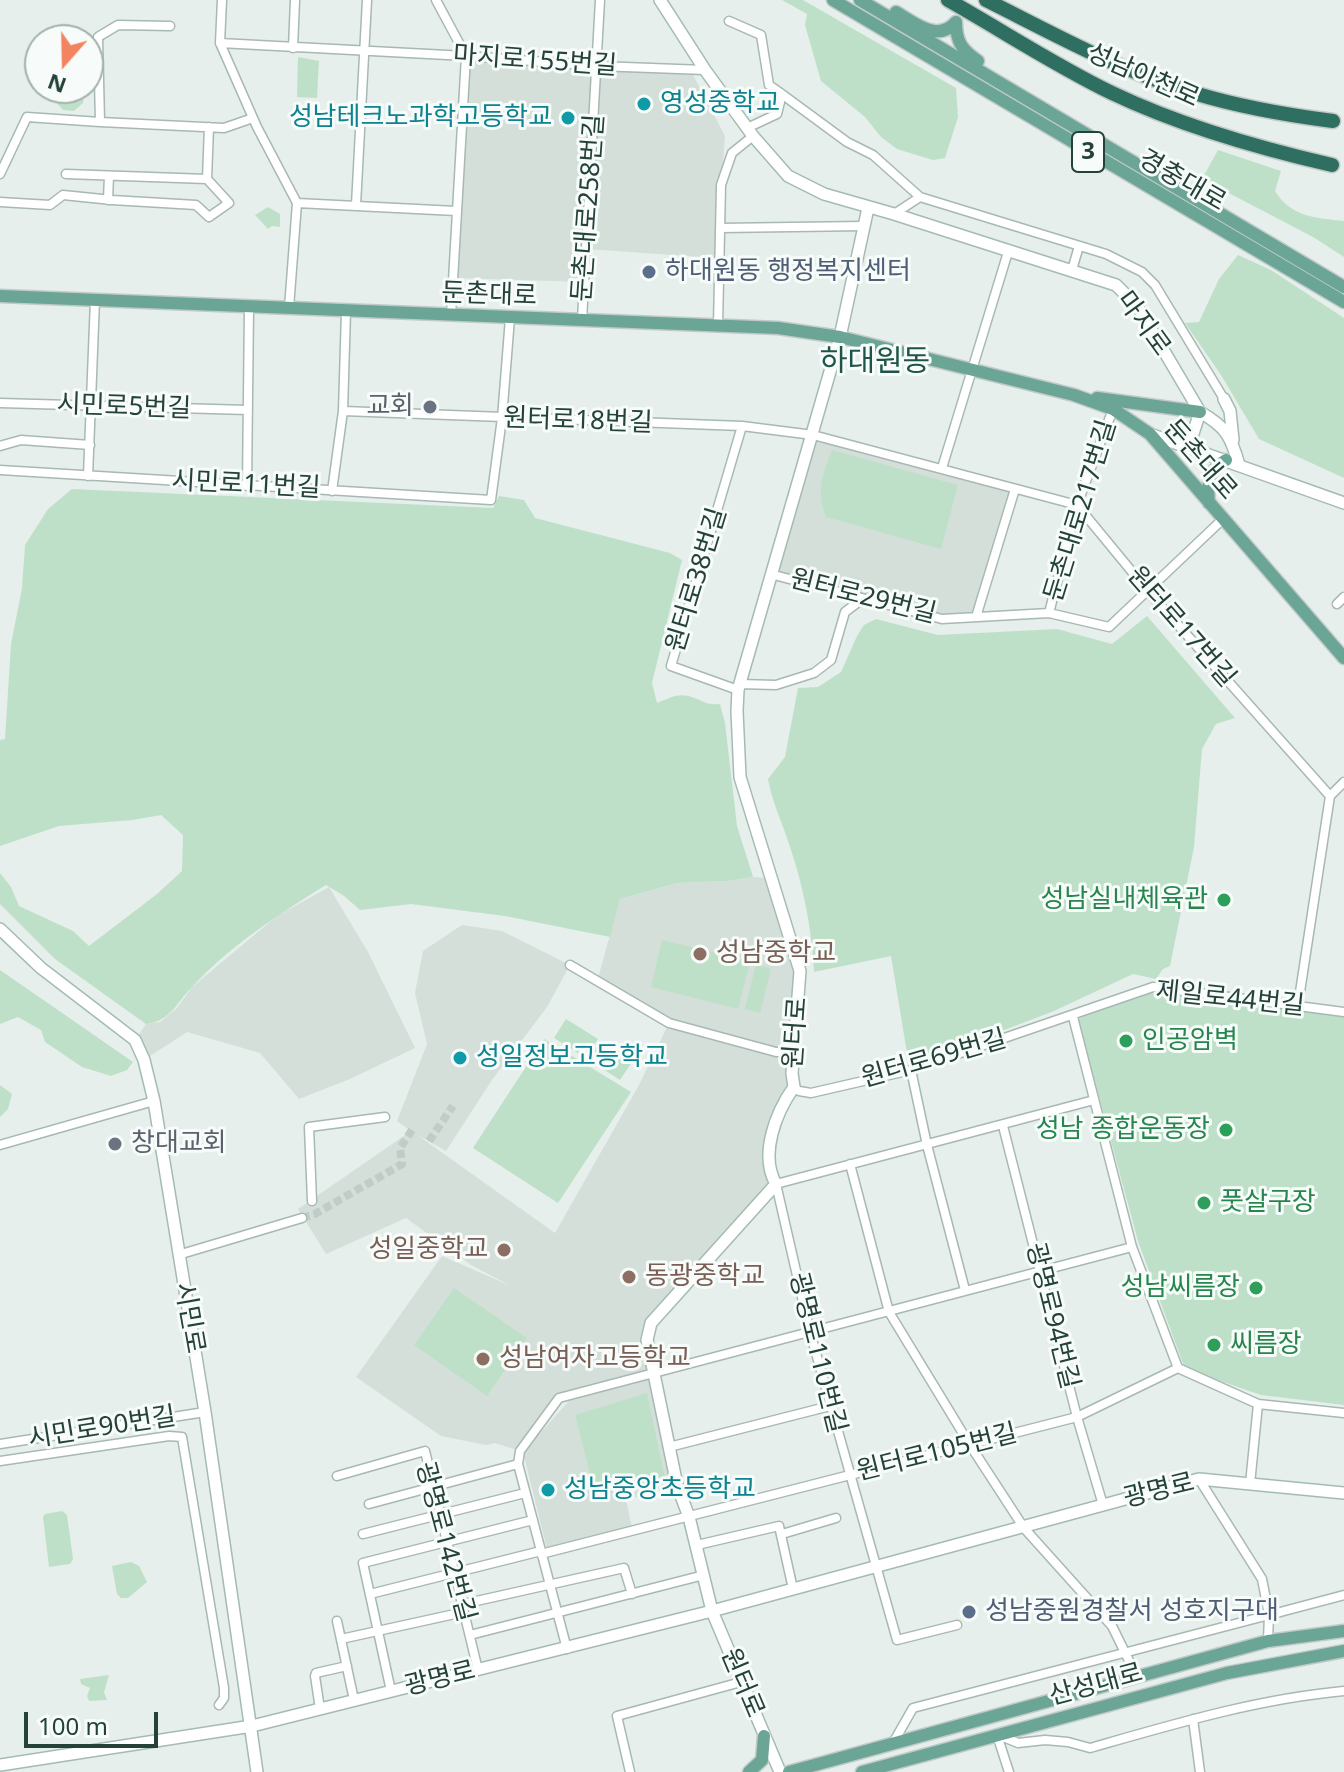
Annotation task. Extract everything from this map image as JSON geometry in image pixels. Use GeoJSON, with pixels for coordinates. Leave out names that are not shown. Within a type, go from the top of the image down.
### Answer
{"type":"FeatureCollection","features":[{"type":"Feature","properties":{"kind":"highway","name":"성남이천로"},"geometry":{"type":"LineString","coordinates":[[948,0],[1113,94],[1278,153],[1332,165]]}},
{"type":"Feature","properties":{"kind":"highway","name":"성남이천로"},"geometry":{"type":"LineString","coordinates":[[986,0],[1084,50],[1193,93],[1271,113],[1333,121]]}},
{"type":"Feature","properties":{"kind":"main road","name":"마지로"},"geometry":{"type":"LineString","coordinates":[[660,0],[750,132],[788,176],[824,194],[1116,285],[1138,307],[1200,412]]}},
{"type":"Feature","properties":{"kind":"main road","name":"경충대로"},"geometry":{"type":"LineString","coordinates":[[833,0],[1344,302]]}},
{"type":"Feature","properties":{"kind":"main road","name":"경충대로"},"geometry":{"type":"LineString","coordinates":[[860,0],[1344,287]]}},
{"type":"Feature","properties":{"kind":"main road"},"geometry":{"type":"LineString","coordinates":[[869,0],[932,31],[946,31],[956,22],[956,38],[960,45],[1008,87]]}},
{"type":"Feature","properties":{"kind":"main road"},"geometry":{"type":"LineString","coordinates":[[1179,205],[1229,240],[1344,311]]}},
{"type":"Feature","properties":{"kind":"main road"},"geometry":{"type":"LineString","coordinates":[[840,337],[868,208]]}},
{"type":"Feature","properties":{"kind":"main road","name":"둔촌대로"},"geometry":{"type":"LineString","coordinates":[[0,296],[778,328],[840,337],[1074,395],[1113,409],[1150,434],[1344,658]]}},
{"type":"Feature","properties":{"kind":"main road","name":"원터로"},"geometry":{"type":"LineString","coordinates":[[780,1772],[712,1611],[697,1545],[677,1485],[647,1340],[651,1323],[776,1184],[771,1176],[771,1137],[784,1100],[794,1087],[792,1073],[800,971],[740,777],[737,711],[739,687],[774,575],[840,337]]}},
{"type":"Feature","properties":{"kind":"main road"},"geometry":{"type":"LineString","coordinates":[[1074,395],[1218,413],[1224,399]]}},
{"type":"Feature","properties":{"kind":"main road"},"geometry":{"type":"LineString","coordinates":[[1224,399],[1230,411],[1239,465]]}},
{"type":"Feature","properties":{"kind":"main road"},"geometry":{"type":"LineString","coordinates":[[1200,412],[1220,423],[1233,440]]}},
{"type":"Feature","properties":{"kind":"main road"},"geometry":{"type":"LineString","coordinates":[[1189,446],[1200,412]]}},
{"type":"Feature","properties":{"kind":"main road"},"geometry":{"type":"LineString","coordinates":[[1150,434],[1344,503]]}},
{"type":"Feature","properties":{"kind":"main road"},"geometry":{"type":"LineString","coordinates":[[1209,503],[1207,490],[1210,476],[1216,465],[1226,460]]}},
{"type":"Feature","properties":{"kind":"main road","name":"시민로"},"geometry":{"type":"LineString","coordinates":[[0,929],[41,968],[135,1040],[144,1060],[154,1101],[205,1412],[257,1772]]}},
{"type":"Feature","properties":{"kind":"main road","name":"광명로"},"geometry":{"type":"LineString","coordinates":[[0,1765],[252,1726],[567,1649],[1199,1479],[1344,1493]]}},
{"type":"Feature","properties":{"kind":"main road","name":"산성대로"},"geometry":{"type":"LineString","coordinates":[[789,1772],[1268,1641],[1344,1631]]}},
{"type":"Feature","properties":{"kind":"main road","name":"산성대로"},"geometry":{"type":"LineString","coordinates":[[862,1772],[1227,1673],[1344,1651]]}},
{"type":"Feature","properties":{"kind":"main road"},"geometry":{"type":"LineString","coordinates":[[749,1772],[762,1760],[764,1736]]}},
{"type":"Feature","properties":{"kind":"street"},"geometry":{"type":"LineString","coordinates":[[222,0],[220,43],[253,118],[297,203],[289,308]]}},
{"type":"Feature","properties":{"kind":"street"},"geometry":{"type":"LineString","coordinates":[[293,48],[295,0]]}},
{"type":"Feature","properties":{"kind":"street"},"geometry":{"type":"LineString","coordinates":[[356,205],[367,0]]}},
{"type":"Feature","properties":{"kind":"street"},"geometry":{"type":"LineString","coordinates":[[436,0],[466,56],[451,315]]}},
{"type":"Feature","properties":{"kind":"street","name":"둔촌대로258번길"},"geometry":{"type":"LineString","coordinates":[[582,320],[600,0]]}},
{"type":"Feature","properties":{"kind":"street"},"geometry":{"type":"LineString","coordinates":[[729,21],[761,35],[769,85],[847,142],[873,155],[920,197],[1079,246],[1127,264],[1155,285],[1224,399]]}},
{"type":"Feature","properties":{"kind":"street"},"geometry":{"type":"LineString","coordinates":[[100,122],[98,37],[118,25],[170,26]]}},
{"type":"Feature","properties":{"kind":"street","name":"마지로155번길"},"geometry":{"type":"LineString","coordinates":[[220,43],[705,70]]}},
{"type":"Feature","properties":{"kind":"street"},"geometry":{"type":"LineString","coordinates":[[718,326],[721,185],[732,153],[750,132],[777,114],[779,92]]}},
{"type":"Feature","properties":{"kind":"street"},"geometry":{"type":"LineString","coordinates":[[0,174],[27,117],[224,128],[253,118]]}},
{"type":"Feature","properties":{"kind":"street"},"geometry":{"type":"LineString","coordinates":[[0,202],[50,205],[63,195],[196,205],[209,217],[229,203],[207,179],[209,127]]}},
{"type":"Feature","properties":{"kind":"street"},"geometry":{"type":"LineString","coordinates":[[66,174],[207,179]]}},
{"type":"Feature","properties":{"kind":"street"},"geometry":{"type":"LineString","coordinates":[[108,200],[109,176]]}},
{"type":"Feature","properties":{"kind":"street"},"geometry":{"type":"LineString","coordinates":[[894,214],[920,197]]}},
{"type":"Feature","properties":{"kind":"street"},"geometry":{"type":"LineString","coordinates":[[297,203],[456,211]]}},
{"type":"Feature","properties":{"kind":"street"},"geometry":{"type":"LineString","coordinates":[[720,228],[864,226]]}},
{"type":"Feature","properties":{"kind":"street"},"geometry":{"type":"LineString","coordinates":[[1072,270],[1079,246]]}},
{"type":"Feature","properties":{"kind":"street"},"geometry":{"type":"LineString","coordinates":[[942,468],[1008,252]]}},
{"type":"Feature","properties":{"kind":"street"},"geometry":{"type":"LineString","coordinates":[[88,476],[95,300]]}},
{"type":"Feature","properties":{"kind":"street"},"geometry":{"type":"LineString","coordinates":[[247,486],[249,307]]}},
{"type":"Feature","properties":{"kind":"street"},"geometry":{"type":"LineString","coordinates":[[332,491],[343,411],[346,311]]}},
{"type":"Feature","properties":{"kind":"street"},"geometry":{"type":"LineString","coordinates":[[502,418],[510,318]]}},
{"type":"Feature","properties":{"kind":"street","name":"시민로5번길"},"geometry":{"type":"LineString","coordinates":[[0,403],[248,410]]}},
{"type":"Feature","properties":{"kind":"street","name":"둔촌대로217번길"},"geometry":{"type":"LineString","coordinates":[[1049,613],[1077,505],[1113,409]]}},
{"type":"Feature","properties":{"kind":"street","name":"원터로18번길"},"geometry":{"type":"LineString","coordinates":[[343,411],[742,426],[813,435]]}},
{"type":"Feature","properties":{"kind":"street","name":"시민로11번길"},"geometry":{"type":"LineString","coordinates":[[0,470],[491,500],[502,418]]}},
{"type":"Feature","properties":{"kind":"street","name":"원터로38번길"},"geometry":{"type":"LineString","coordinates":[[739,687],[671,666],[742,426]]}},
{"type":"Feature","properties":{"kind":"street"},"geometry":{"type":"LineString","coordinates":[[813,435],[1077,505]]}},
{"type":"Feature","properties":{"kind":"street"},"geometry":{"type":"LineString","coordinates":[[0,446],[21,440],[90,445]]}},
{"type":"Feature","properties":{"kind":"street"},"geometry":{"type":"LineString","coordinates":[[976,617],[1015,489]]}},
{"type":"Feature","properties":{"kind":"street","name":"원터로17번길"},"geometry":{"type":"LineString","coordinates":[[1077,505],[1147,590],[1330,796]]}},
{"type":"Feature","properties":{"kind":"street"},"geometry":{"type":"LineString","coordinates":[[1147,590],[1223,519]]}},
{"type":"Feature","properties":{"kind":"street","name":"원터로29번길"},"geometry":{"type":"LineString","coordinates":[[774,575],[942,619],[1049,613],[1109,627],[1147,590]]}},
{"type":"Feature","properties":{"kind":"street"},"geometry":{"type":"LineString","coordinates":[[739,687],[776,685],[814,673],[831,660],[845,612],[861,600]]}},
{"type":"Feature","properties":{"kind":"street"},"geometry":{"type":"LineString","coordinates":[[1298,1005],[1330,796],[1344,782]]}},
{"type":"Feature","properties":{"kind":"street"},"geometry":{"type":"LineString","coordinates":[[570,965],[669,1023],[776,1052],[796,1052]]}},
{"type":"Feature","properties":{"kind":"street","name":"제일로44번길"},"geometry":{"type":"LineString","coordinates":[[1073,1017],[1153,987],[1344,1012]]}},
{"type":"Feature","properties":{"kind":"street"},"geometry":{"type":"LineString","coordinates":[[1073,1017],[1132,1247],[1178,1368],[1258,1404],[1344,1413]]}},
{"type":"Feature","properties":{"kind":"street","name":"원터로69번길"},"geometry":{"type":"LineString","coordinates":[[794,1087],[811,1093],[911,1070],[1073,1017]]}},
{"type":"Feature","properties":{"kind":"street"},"geometry":{"type":"LineString","coordinates":[[911,1070],[965,1290]]}},
{"type":"Feature","properties":{"kind":"street"},"geometry":{"type":"LineString","coordinates":[[776,1184],[1094,1100]]}},
{"type":"Feature","properties":{"kind":"street"},"geometry":{"type":"LineString","coordinates":[[0,1145],[154,1101]]}},
{"type":"Feature","properties":{"kind":"street"},"geometry":{"type":"LineString","coordinates":[[312,1201],[309,1127],[385,1117]]}},
{"type":"Feature","properties":{"kind":"street","name":"광명로94번길"},"geometry":{"type":"LineString","coordinates":[[1003,1126],[1077,1417],[1103,1505]]}},
{"type":"Feature","properties":{"kind":"street"},"geometry":{"type":"LineString","coordinates":[[850,1164],[889,1312],[1024,1528]]}},
{"type":"Feature","properties":{"kind":"street","name":"광명로110번길"},"geometry":{"type":"LineString","coordinates":[[776,1184],[810,1332],[875,1567]]}},
{"type":"Feature","properties":{"kind":"street"},"geometry":{"type":"LineString","coordinates":[[178,1255],[302,1218]]}},
{"type":"Feature","properties":{"kind":"street"},"geometry":{"type":"LineString","coordinates":[[567,1649],[518,1464],[520,1451],[559,1398],[1132,1247]]}},
{"type":"Feature","properties":{"kind":"street","name":"원터로105번길"},"geometry":{"type":"LineString","coordinates":[[370,1594],[689,1517],[1077,1417],[1178,1368]]}},
{"type":"Feature","properties":{"kind":"street"},"geometry":{"type":"LineString","coordinates":[[1250,1484],[1258,1404]]}},
{"type":"Feature","properties":{"kind":"street"},"geometry":{"type":"LineString","coordinates":[[669,1447],[830,1406]]}},
{"type":"Feature","properties":{"kind":"street","name":"시민로90번길"},"geometry":{"type":"LineString","coordinates":[[0,1444],[205,1412]]}},
{"type":"Feature","properties":{"kind":"street"},"geometry":{"type":"LineString","coordinates":[[0,1461],[169,1436],[182,1437],[224,1688],[224,1698],[219,1705]]}},
{"type":"Feature","properties":{"kind":"street","name":"광명로142번길"},"geometry":{"type":"LineString","coordinates":[[337,1476],[425,1451],[478,1670]]}},
{"type":"Feature","properties":{"kind":"street"},"geometry":{"type":"LineString","coordinates":[[369,1504],[518,1464]]}},
{"type":"Feature","properties":{"kind":"street"},"geometry":{"type":"LineString","coordinates":[[1199,1479],[1262,1579],[1269,1615],[1268,1641]]}},
{"type":"Feature","properties":{"kind":"street"},"geometry":{"type":"LineString","coordinates":[[363,1534],[525,1493]]}},
{"type":"Feature","properties":{"kind":"street"},"geometry":{"type":"LineString","coordinates":[[782,1534],[836,1518]]}},
{"type":"Feature","properties":{"kind":"street"},"geometry":{"type":"LineString","coordinates":[[391,1691],[363,1563],[533,1520]]}},
{"type":"Feature","properties":{"kind":"street"},"geometry":{"type":"LineString","coordinates":[[697,1545],[775,1525],[781,1528],[793,1589]]}},
{"type":"Feature","properties":{"kind":"street","name":"산성대로"},"geometry":{"type":"LineString","coordinates":[[1024,1528],[1112,1626],[1137,1677]]}},
{"type":"Feature","properties":{"kind":"street"},"geometry":{"type":"LineString","coordinates":[[875,1567],[897,1640],[957,1625]]}},
{"type":"Feature","properties":{"kind":"street"},"geometry":{"type":"LineString","coordinates":[[341,1639],[624,1568],[632,1594]]}},
{"type":"Feature","properties":{"kind":"street"},"geometry":{"type":"LineString","coordinates":[[470,1635],[704,1575]]}},
{"type":"Feature","properties":{"kind":"street"},"geometry":{"type":"LineString","coordinates":[[893,1744],[913,1708],[1344,1595]]}},
{"type":"Feature","properties":{"kind":"street"},"geometry":{"type":"LineString","coordinates":[[337,1621],[354,1700]]}},
{"type":"Feature","properties":{"kind":"street"},"geometry":{"type":"LineString","coordinates":[[320,1709],[316,1673],[347,1666]]}},
{"type":"Feature","properties":{"kind":"street"},"geometry":{"type":"LineString","coordinates":[[630,1772],[617,1716],[741,1682]]}},
{"type":"Feature","properties":{"kind":"street"},"geometry":{"type":"LineString","coordinates":[[997,1735],[1018,1743],[1045,1740],[1090,1748],[1193,1719],[1302,1695],[1344,1691]]}},
{"type":"Feature","properties":{"kind":"street"},"geometry":{"type":"LineString","coordinates":[[1193,1719],[1200,1772]]}},
{"type":"Feature","properties":{"kind":"street"},"geometry":{"type":"LineString","coordinates":[[997,1735],[1009,1772]]}},
{"type":"Feature","properties":{"kind":"shaded area"},"geometry":{"type":"Polygon","coordinates":[[[466,56],[690,69],[725,136],[716,258],[587,249],[585,282],[453,278],[466,56]]]}},
{"type":"Feature","properties":{"kind":"shaded area"},"geometry":{"type":"Polygon","coordinates":[[[813,435],[1015,489],[976,617],[942,619],[774,575],[813,435]]]}},
{"type":"Feature","properties":{"kind":"shaded area"},"geometry":{"type":"Polygon","coordinates":[[[771,878],[800,971],[794,1087],[771,1137],[772,1188],[649,1327],[655,1374],[559,1398],[520,1451],[495,1443],[486,1445],[441,1436],[356,1377],[442,1256],[511,1286],[471,1265],[406,1218],[326,1254],[298,1209],[411,1131],[397,1121],[427,1044],[415,993],[423,951],[462,925],[502,931],[570,965],[547,1007],[492,1080],[446,1151],[416,1134],[555,1233],[639,1085],[669,1023],[598,978],[620,899],[677,883],[771,878]]]}},
{"type":"Feature","properties":{"kind":"shaded area"},"geometry":{"type":"Polygon","coordinates":[[[329,887],[368,952],[415,1048],[299,1099],[260,1053],[187,1032],[144,1060],[135,1040],[146,1024],[160,1022],[177,1008],[192,987],[277,916],[329,887]]]}},
{"type":"Feature","properties":{"kind":"shaded area"},"geometry":{"type":"Polygon","coordinates":[[[653,1377],[677,1485],[626,1500],[632,1528],[547,1549],[523,1452],[569,1401],[653,1377]]]}},
{"type":"Feature","properties":{"kind":"green space"},"geometry":{"type":"Polygon","coordinates":[[[782,0],[803,0],[956,88],[958,117],[945,158],[933,160],[897,149],[881,137],[865,117],[821,81],[805,25],[807,14],[782,0]]]}},
{"type":"Feature","properties":{"kind":"green space"},"geometry":{"type":"Polygon","coordinates":[[[298,57],[319,61],[317,98],[297,97],[298,57]]]}},
{"type":"Feature","properties":{"kind":"green space"},"geometry":{"type":"Polygon","coordinates":[[[58,104],[82,104],[74,111],[63,110],[58,104]]]}},
{"type":"Feature","properties":{"kind":"green space"},"geometry":{"type":"Polygon","coordinates":[[[1218,150],[1281,171],[1275,191],[1296,211],[1344,221],[1344,257],[1313,237],[1202,179],[1218,150]]]}},
{"type":"Feature","properties":{"kind":"green space"},"geometry":{"type":"Polygon","coordinates":[[[268,207],[280,214],[280,227],[268,229],[255,215],[268,207]]]}},
{"type":"Feature","properties":{"kind":"green space"},"geometry":{"type":"Polygon","coordinates":[[[1238,255],[1271,270],[1344,318],[1344,478],[1259,439],[1185,323],[1199,322],[1219,279],[1238,255]]]}},
{"type":"Feature","properties":{"kind":"green space"},"geometry":{"type":"Polygon","coordinates":[[[832,450],[958,485],[941,549],[826,517],[821,500],[822,484],[832,450]]]}},
{"type":"Feature","properties":{"kind":"green space"},"geometry":{"type":"Polygon","coordinates":[[[72,489],[493,508],[499,496],[524,500],[535,518],[670,553],[682,560],[652,683],[657,703],[684,695],[720,704],[737,826],[753,877],[677,883],[620,899],[610,937],[505,916],[411,904],[360,910],[326,885],[239,944],[207,972],[167,1015],[146,1024],[55,959],[0,904],[0,873],[11,887],[19,906],[73,931],[89,946],[182,871],[183,835],[161,815],[59,826],[0,846],[0,740],[5,739],[11,644],[22,588],[25,545],[48,509],[72,489]]]}},
{"type":"Feature","properties":{"kind":"green space"},"geometry":{"type":"Polygon","coordinates":[[[1147,616],[1235,718],[1216,724],[1202,749],[1194,847],[1170,966],[1163,969],[1156,979],[1133,974],[1054,1011],[999,1032],[908,1059],[891,956],[814,972],[803,891],[768,779],[785,757],[798,688],[818,687],[841,672],[864,625],[876,619],[938,635],[1057,629],[1112,644],[1147,616]]]}},
{"type":"Feature","properties":{"kind":"green space"},"geometry":{"type":"Polygon","coordinates":[[[662,940],[750,961],[738,1009],[651,987],[662,940]]]}},
{"type":"Feature","properties":{"kind":"green space"},"geometry":{"type":"Polygon","coordinates":[[[756,964],[771,969],[760,1013],[745,1009],[756,964]]]}},
{"type":"Feature","properties":{"kind":"green space"},"geometry":{"type":"Polygon","coordinates":[[[0,970],[133,1062],[127,1070],[111,1076],[82,1067],[45,1042],[41,1030],[18,1017],[0,1024],[0,970]]]}},
{"type":"Feature","properties":{"kind":"green space","name":"성남 종합운동장"},"geometry":{"type":"Polygon","coordinates":[[[1153,987],[1344,1013],[1344,1405],[1261,1395],[1185,1369],[1138,1241],[1078,1019],[1153,987]]]}},
{"type":"Feature","properties":{"kind":"green space"},"geometry":{"type":"Polygon","coordinates":[[[566,1019],[598,1039],[586,1058],[554,1038],[566,1019]]]}},
{"type":"Feature","properties":{"kind":"green space"},"geometry":{"type":"Polygon","coordinates":[[[544,1039],[631,1092],[558,1203],[473,1148],[544,1039]]]}},
{"type":"Feature","properties":{"kind":"green space"},"geometry":{"type":"Polygon","coordinates":[[[600,1042],[632,1062],[620,1080],[589,1060],[600,1042]]]}},
{"type":"Feature","properties":{"kind":"green space"},"geometry":{"type":"Polygon","coordinates":[[[0,1085],[12,1094],[8,1109],[0,1117],[0,1085]]]}},
{"type":"Feature","properties":{"kind":"green space"},"geometry":{"type":"Polygon","coordinates":[[[454,1288],[527,1338],[487,1396],[414,1345],[454,1288]]]}},
{"type":"Feature","properties":{"kind":"green space"},"geometry":{"type":"Polygon","coordinates":[[[647,1393],[665,1479],[596,1497],[575,1415],[647,1393]]]}},
{"type":"Feature","properties":{"kind":"green space"},"geometry":{"type":"Polygon","coordinates":[[[62,1511],[67,1515],[73,1559],[70,1564],[49,1567],[43,1517],[62,1511]]]}},
{"type":"Feature","properties":{"kind":"green space"},"geometry":{"type":"Polygon","coordinates":[[[131,1562],[139,1566],[147,1582],[128,1598],[121,1598],[117,1594],[112,1566],[131,1562]]]}},
{"type":"Feature","properties":{"kind":"green space"},"geometry":{"type":"Polygon","coordinates":[[[109,1675],[104,1692],[107,1700],[89,1701],[90,1688],[81,1684],[80,1679],[109,1675]]]}},
{"type":"Feature","properties":{"kind":"tunnel"},"geometry":{"type":"LineString","coordinates":[[429,1141],[453,1106]]}},
{"type":"Feature","properties":{"kind":"tunnel"},"geometry":{"type":"LineString","coordinates":[[302,1218],[315,1214],[402,1164],[400,1148],[412,1130]]}},
{"type":"Feature","properties":{"kind":"place","name":"영성중학교"},"geometry":{"type":"Point","coordinates":[644,104]}},
{"type":"Feature","properties":{"kind":"place","name":"성남테크노과학고등학교"},"geometry":{"type":"Point","coordinates":[568,118]}},
{"type":"Feature","properties":{"kind":"place","name":"하대원동 행정복지센터"},"geometry":{"type":"Point","coordinates":[649,272]}},
{"type":"Feature","properties":{"kind":"place","name":"교회"},"geometry":{"type":"Point","coordinates":[430,407]}},
{"type":"Feature","properties":{"kind":"place","name":"성남실내체육관"},"geometry":{"type":"Point","coordinates":[1224,900]}},
{"type":"Feature","properties":{"kind":"place","name":"성남중학교"},"geometry":{"type":"Point","coordinates":[700,954]}},
{"type":"Feature","properties":{"kind":"place","name":"인공암벽"},"geometry":{"type":"Point","coordinates":[1126,1041]}},
{"type":"Feature","properties":{"kind":"place","name":"성일정보고등학교"},"geometry":{"type":"Point","coordinates":[460,1058]}},
{"type":"Feature","properties":{"kind":"place","name":"성남 종합운동장"},"geometry":{"type":"Point","coordinates":[1226,1130]}},
{"type":"Feature","properties":{"kind":"place","name":"창대교회"},"geometry":{"type":"Point","coordinates":[115,1144]}},
{"type":"Feature","properties":{"kind":"place","name":"풋살구장"},"geometry":{"type":"Point","coordinates":[1204,1203]}},
{"type":"Feature","properties":{"kind":"place","name":"성일중학교"},"geometry":{"type":"Point","coordinates":[504,1250]}},
{"type":"Feature","properties":{"kind":"place","name":"동광중학교"},"geometry":{"type":"Point","coordinates":[629,1277]}},
{"type":"Feature","properties":{"kind":"place","name":"성남씨름장"},"geometry":{"type":"Point","coordinates":[1256,1288]}},
{"type":"Feature","properties":{"kind":"place","name":"씨름장"},"geometry":{"type":"Point","coordinates":[1214,1345]}},
{"type":"Feature","properties":{"kind":"place","name":"성남여자고등학교"},"geometry":{"type":"Point","coordinates":[483,1359]}},
{"type":"Feature","properties":{"kind":"place","name":"성남중앙초등학교"},"geometry":{"type":"Point","coordinates":[548,1490]}},
{"type":"Feature","properties":{"kind":"place","name":"성남중원경찰서 성호지구대"},"geometry":{"type":"Point","coordinates":[969,1612]}},
{"type":"Feature","properties":{"kind":"district","name":"하대원동"},"geometry":{"type":"Point","coordinates":[875,362]}}]}
